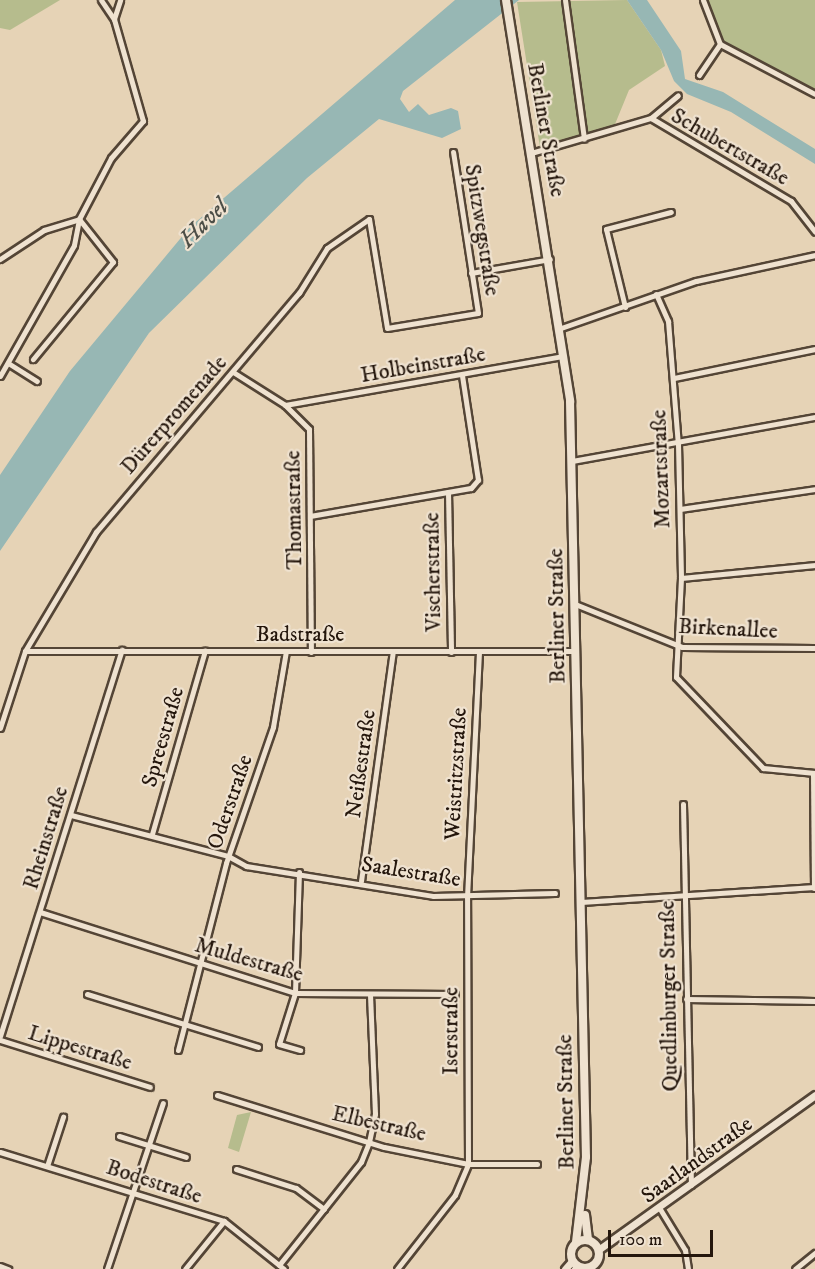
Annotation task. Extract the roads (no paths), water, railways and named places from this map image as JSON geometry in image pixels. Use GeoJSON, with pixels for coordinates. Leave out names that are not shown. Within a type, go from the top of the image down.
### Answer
{"type":"FeatureCollection","features":[{"type":"Feature","properties":{"kind":"main road","name":"Berliner Straße"},"geometry":{"type":"LineString","coordinates":[[506,0],[565,355],[572,461],[581,903],[584,1209],[588,1240]]}},
{"type":"Feature","properties":{"kind":"main road","name":"Berliner Straße"},"geometry":{"type":"LineString","coordinates":[[579,1267],[576,1242],[584,1209]]}},
{"type":"Feature","properties":{"kind":"main road"},"geometry":{"type":"LineString","coordinates":[[576,1242],[588,1240],[598,1250],[596,1262],[579,1267]]}},
{"type":"Feature","properties":{"kind":"street"},"geometry":{"type":"LineString","coordinates":[[0,376],[74,245],[79,219],[111,158],[140,131],[143,106],[114,19],[100,0]]}},
{"type":"Feature","properties":{"kind":"street"},"geometry":{"type":"LineString","coordinates":[[114,19],[120,0]]}},
{"type":"Feature","properties":{"kind":"street"},"geometry":{"type":"LineString","coordinates":[[565,0],[584,139]]}},
{"type":"Feature","properties":{"kind":"street"},"geometry":{"type":"LineString","coordinates":[[703,0],[720,44],[815,94]]}},
{"type":"Feature","properties":{"kind":"street"},"geometry":{"type":"LineString","coordinates":[[699,75],[720,44]]}},
{"type":"Feature","properties":{"kind":"street"},"geometry":{"type":"LineString","coordinates":[[531,153],[651,118],[678,95]]}},
{"type":"Feature","properties":{"kind":"street","name":"Schubertstraße"},"geometry":{"type":"LineString","coordinates":[[651,118],[791,201],[815,232]]}},
{"type":"Feature","properties":{"kind":"street","name":"Spitzwegstraße"},"geometry":{"type":"LineString","coordinates":[[453,152],[478,313]]}},
{"type":"Feature","properties":{"kind":"street"},"geometry":{"type":"LineString","coordinates":[[625,307],[606,229],[671,212]]}},
{"type":"Feature","properties":{"kind":"street"},"geometry":{"type":"LineString","coordinates":[[0,259],[44,230],[79,219]]}},
{"type":"Feature","properties":{"kind":"street"},"geometry":{"type":"LineString","coordinates":[[33,359],[114,262],[79,219]]}},
{"type":"Feature","properties":{"kind":"street","name":"Dürerpromenade"},"geometry":{"type":"LineString","coordinates":[[0,728],[25,651],[96,532],[299,293],[327,248],[369,219],[387,328],[478,313]]}},
{"type":"Feature","properties":{"kind":"street"},"geometry":{"type":"LineString","coordinates":[[561,328],[656,294],[815,255]]}},
{"type":"Feature","properties":{"kind":"street"},"geometry":{"type":"LineString","coordinates":[[471,273],[550,259]]}},
{"type":"Feature","properties":{"kind":"street","name":"Mozartstraße"},"geometry":{"type":"LineString","coordinates":[[656,294],[668,321],[678,444],[681,578],[674,645],[676,677],[763,768],[814,773]]}},
{"type":"Feature","properties":{"kind":"street"},"geometry":{"type":"LineString","coordinates":[[674,378],[815,349]]}},
{"type":"Feature","properties":{"kind":"street","name":"Holbeinstraße"},"geometry":{"type":"LineString","coordinates":[[285,405],[565,355]]}},
{"type":"Feature","properties":{"kind":"street"},"geometry":{"type":"LineString","coordinates":[[8,363],[37,381]]}},
{"type":"Feature","properties":{"kind":"street","name":"Thomastraße"},"geometry":{"type":"LineString","coordinates":[[232,372],[285,405],[309,429],[311,651]]}},
{"type":"Feature","properties":{"kind":"street"},"geometry":{"type":"LineString","coordinates":[[310,516],[471,488],[478,480],[462,375]]}},
{"type":"Feature","properties":{"kind":"street"},"geometry":{"type":"LineString","coordinates":[[572,461],[678,444],[815,417]]}},
{"type":"Feature","properties":{"kind":"street"},"geometry":{"type":"LineString","coordinates":[[680,508],[815,489]]}},
{"type":"Feature","properties":{"kind":"street","name":"Vischerstraße"},"geometry":{"type":"LineString","coordinates":[[448,492],[451,652]]}},
{"type":"Feature","properties":{"kind":"street"},"geometry":{"type":"LineString","coordinates":[[681,578],[815,565]]}},
{"type":"Feature","properties":{"kind":"street","name":"Birkenallee"},"geometry":{"type":"LineString","coordinates":[[575,604],[674,645],[815,648]]}},
{"type":"Feature","properties":{"kind":"street","name":"Rheinstraße"},"geometry":{"type":"LineString","coordinates":[[0,1038],[122,650]]}},
{"type":"Feature","properties":{"kind":"street","name":"Spreestraße"},"geometry":{"type":"LineString","coordinates":[[152,834],[205,650]]}},
{"type":"Feature","properties":{"kind":"street","name":"Badstraße"},"geometry":{"type":"LineString","coordinates":[[25,651],[575,651]]}},
{"type":"Feature","properties":{"kind":"street","name":"Oderstraße"},"geometry":{"type":"LineString","coordinates":[[178,1050],[203,964],[228,856],[273,727],[286,651]]}},
{"type":"Feature","properties":{"kind":"street","name":"Neißestraße"},"geometry":{"type":"LineString","coordinates":[[361,881],[393,651]]}},
{"type":"Feature","properties":{"kind":"street","name":"Weistritzstraße"},"geometry":{"type":"LineString","coordinates":[[467,897],[479,652]]}},
{"type":"Feature","properties":{"kind":"street"},"geometry":{"type":"LineString","coordinates":[[581,903],[814,888],[814,773]]}},
{"type":"Feature","properties":{"kind":"street","name":"Quedlinburger Straße"},"geometry":{"type":"LineString","coordinates":[[683,804],[692,1186]]}},
{"type":"Feature","properties":{"kind":"street","name":"Saalestraße"},"geometry":{"type":"LineString","coordinates":[[71,815],[152,834],[228,856],[246,866],[467,897],[555,893]]}},
{"type":"Feature","properties":{"kind":"street"},"geometry":{"type":"LineString","coordinates":[[299,872],[295,993],[279,1044],[300,1050]]}},
{"type":"Feature","properties":{"kind":"street","name":"Iserstraße"},"geometry":{"type":"LineString","coordinates":[[467,897],[468,1164]]}},
{"type":"Feature","properties":{"kind":"street","name":"Muldestraße"},"geometry":{"type":"LineString","coordinates":[[40,912],[295,993],[455,994]]}},
{"type":"Feature","properties":{"kind":"street"},"geometry":{"type":"LineString","coordinates":[[87,994],[258,1047]]}},
{"type":"Feature","properties":{"kind":"street"},"geometry":{"type":"LineString","coordinates":[[282,1267],[362,1162],[369,1142],[375,1114],[370,994]]}},
{"type":"Feature","properties":{"kind":"street"},"geometry":{"type":"LineString","coordinates":[[686,999],[815,1000]]}},
{"type":"Feature","properties":{"kind":"street","name":"Lippestraße"},"geometry":{"type":"LineString","coordinates":[[0,1038],[150,1088]]}},
{"type":"Feature","properties":{"kind":"street","name":"Elbestraße"},"geometry":{"type":"LineString","coordinates":[[217,1095],[369,1142],[468,1164],[537,1164]]}},
{"type":"Feature","properties":{"kind":"street","name":"Saarlandstraße"},"geometry":{"type":"LineString","coordinates":[[598,1250],[660,1209],[815,1095]]}},
{"type":"Feature","properties":{"kind":"street"},"geometry":{"type":"LineString","coordinates":[[107,1269],[135,1193],[163,1103]]}},
{"type":"Feature","properties":{"kind":"street"},"geometry":{"type":"LineString","coordinates":[[47,1166],[63,1117]]}},
{"type":"Feature","properties":{"kind":"street"},"geometry":{"type":"LineString","coordinates":[[119,1136],[186,1157]]}},
{"type":"Feature","properties":{"kind":"street","name":"Bodestraße"},"geometry":{"type":"LineString","coordinates":[[0,1152],[224,1221],[282,1267]]}},
{"type":"Feature","properties":{"kind":"street"},"geometry":{"type":"LineString","coordinates":[[397,1269],[455,1195],[468,1164]]}},
{"type":"Feature","properties":{"kind":"street"},"geometry":{"type":"LineString","coordinates":[[236,1168],[296,1188],[324,1209]]}},
{"type":"Feature","properties":{"kind":"street"},"geometry":{"type":"LineString","coordinates":[[660,1209],[685,1250],[688,1269]]}},
{"type":"Feature","properties":{"kind":"street"},"geometry":{"type":"LineString","coordinates":[[186,1269],[224,1221]]}},
{"type":"Feature","properties":{"kind":"street"},"geometry":{"type":"LineString","coordinates":[[795,1269],[815,1253]]}},
{"type":"Feature","properties":{"kind":"street"},"geometry":{"type":"LineString","coordinates":[[0,1266],[8,1269]]}},
{"type":"Feature","properties":{"kind":"street"},"geometry":{"type":"LineString","coordinates":[[565,1269],[579,1267]]}},
{"type":"Feature","properties":{"kind":"water","name":"Havel"},"geometry":{"type":"Polygon","coordinates":[[[455,0],[519,0],[403,91],[400,99],[409,112],[418,104],[429,115],[451,108],[458,111],[461,129],[442,138],[379,119],[307,178],[149,333],[0,551],[0,475],[70,371],[190,227],[455,0]]]}},
{"type":"Feature","properties":{"kind":"water"},"geometry":{"type":"Polygon","coordinates":[[[627,0],[647,0],[681,51],[685,79],[723,92],[815,149],[815,164],[731,112],[687,94],[674,81],[661,50],[627,0]]]}}]}
